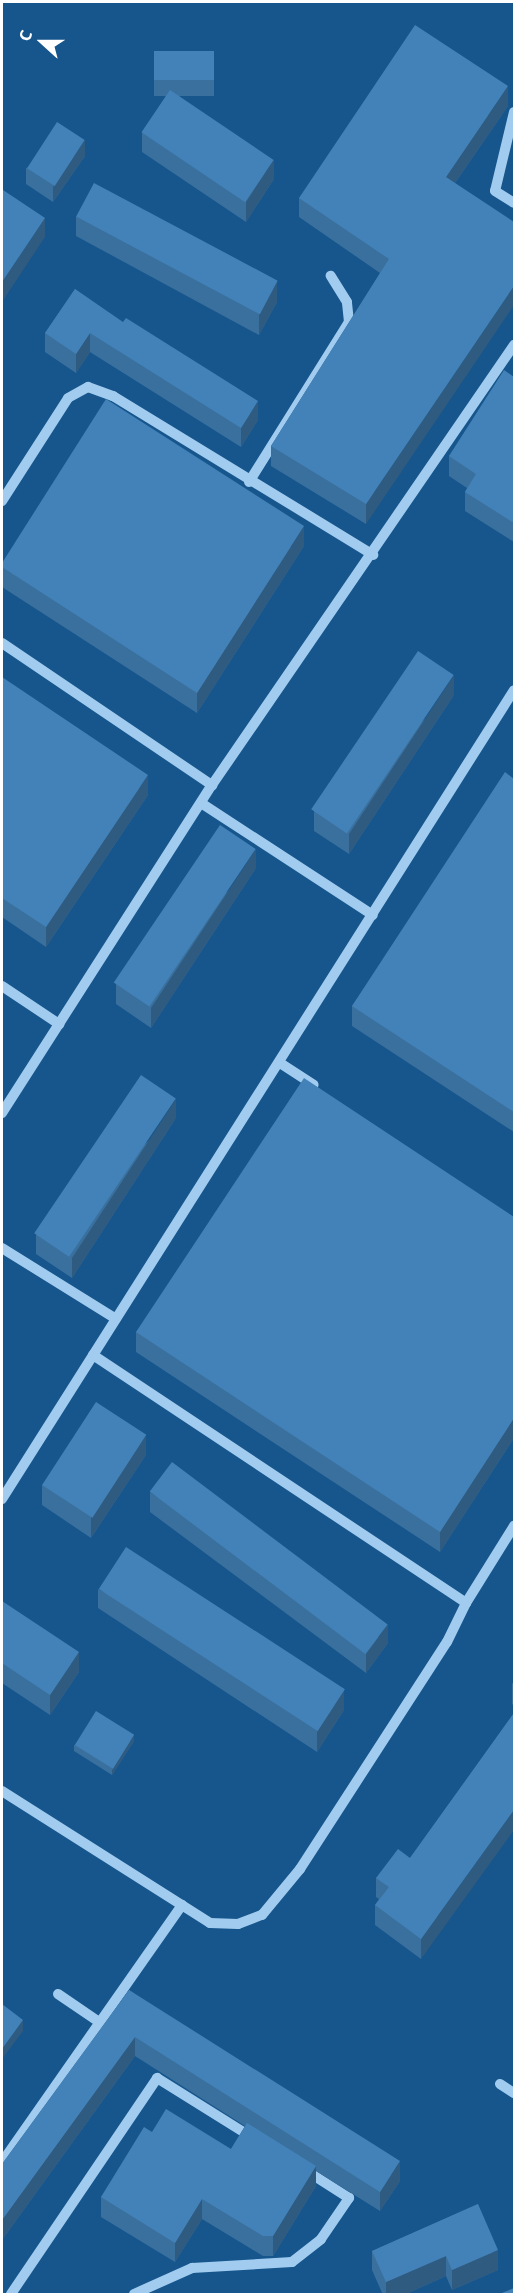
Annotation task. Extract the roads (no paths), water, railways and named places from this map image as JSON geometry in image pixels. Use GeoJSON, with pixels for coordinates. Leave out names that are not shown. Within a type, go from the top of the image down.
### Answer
{"type":"FeatureCollection","features":[{"type":"Feature","properties":{"kind":"street"},"geometry":{"type":"LineString","coordinates":[[514,112],[495,191],[514,203]]}},
{"type":"Feature","properties":{"kind":"street"},"geometry":{"type":"LineString","coordinates":[[249,482],[349,322],[347,302],[331,276]]}},
{"type":"Feature","properties":{"kind":"street"},"geometry":{"type":"LineString","coordinates":[[2,1113],[212,785],[373,555],[514,345]]}},
{"type":"Feature","properties":{"kind":"street"},"geometry":{"type":"LineString","coordinates":[[2,501],[68,398],[88,387],[113,396],[249,482],[373,555]]}},
{"type":"Feature","properties":{"kind":"street"},"geometry":{"type":"LineString","coordinates":[[2,643],[212,785]]}},
{"type":"Feature","properties":{"kind":"street"},"geometry":{"type":"LineString","coordinates":[[2,1499],[514,690]]}},
{"type":"Feature","properties":{"kind":"street"},"geometry":{"type":"LineString","coordinates":[[201,803],[373,915]]}},
{"type":"Feature","properties":{"kind":"street"},"geometry":{"type":"LineString","coordinates":[[2,987],[59,1024]]}},
{"type":"Feature","properties":{"kind":"street"},"geometry":{"type":"LineString","coordinates":[[280,1063],[329,1095]]}},
{"type":"Feature","properties":{"kind":"street"},"geometry":{"type":"LineString","coordinates":[[2,1248],[116,1319]]}},
{"type":"Feature","properties":{"kind":"street"},"geometry":{"type":"LineString","coordinates":[[93,1355],[466,1604]]}},
{"type":"Feature","properties":{"kind":"street"},"geometry":{"type":"LineString","coordinates":[[2,1791],[210,1923],[238,1924],[262,1915],[279,1898],[447,1642],[466,1604],[514,1526]]}},
{"type":"Feature","properties":{"kind":"street"},"geometry":{"type":"LineString","coordinates":[[2,2162],[182,1905]]}},
{"type":"Feature","properties":{"kind":"street"},"geometry":{"type":"LineString","coordinates":[[58,1994],[99,2022]]}},
{"type":"Feature","properties":{"kind":"street"},"geometry":{"type":"LineString","coordinates":[[11,2295],[158,2078],[268,2148]]}},
{"type":"Feature","properties":{"kind":"street"},"geometry":{"type":"LineString","coordinates":[[500,2084],[514,2093]]}},
{"type":"Feature","properties":{"kind":"street"},"geometry":{"type":"LineString","coordinates":[[134,2295],[192,2268],[292,2262],[321,2239],[349,2198],[299,2166]]}}]}
